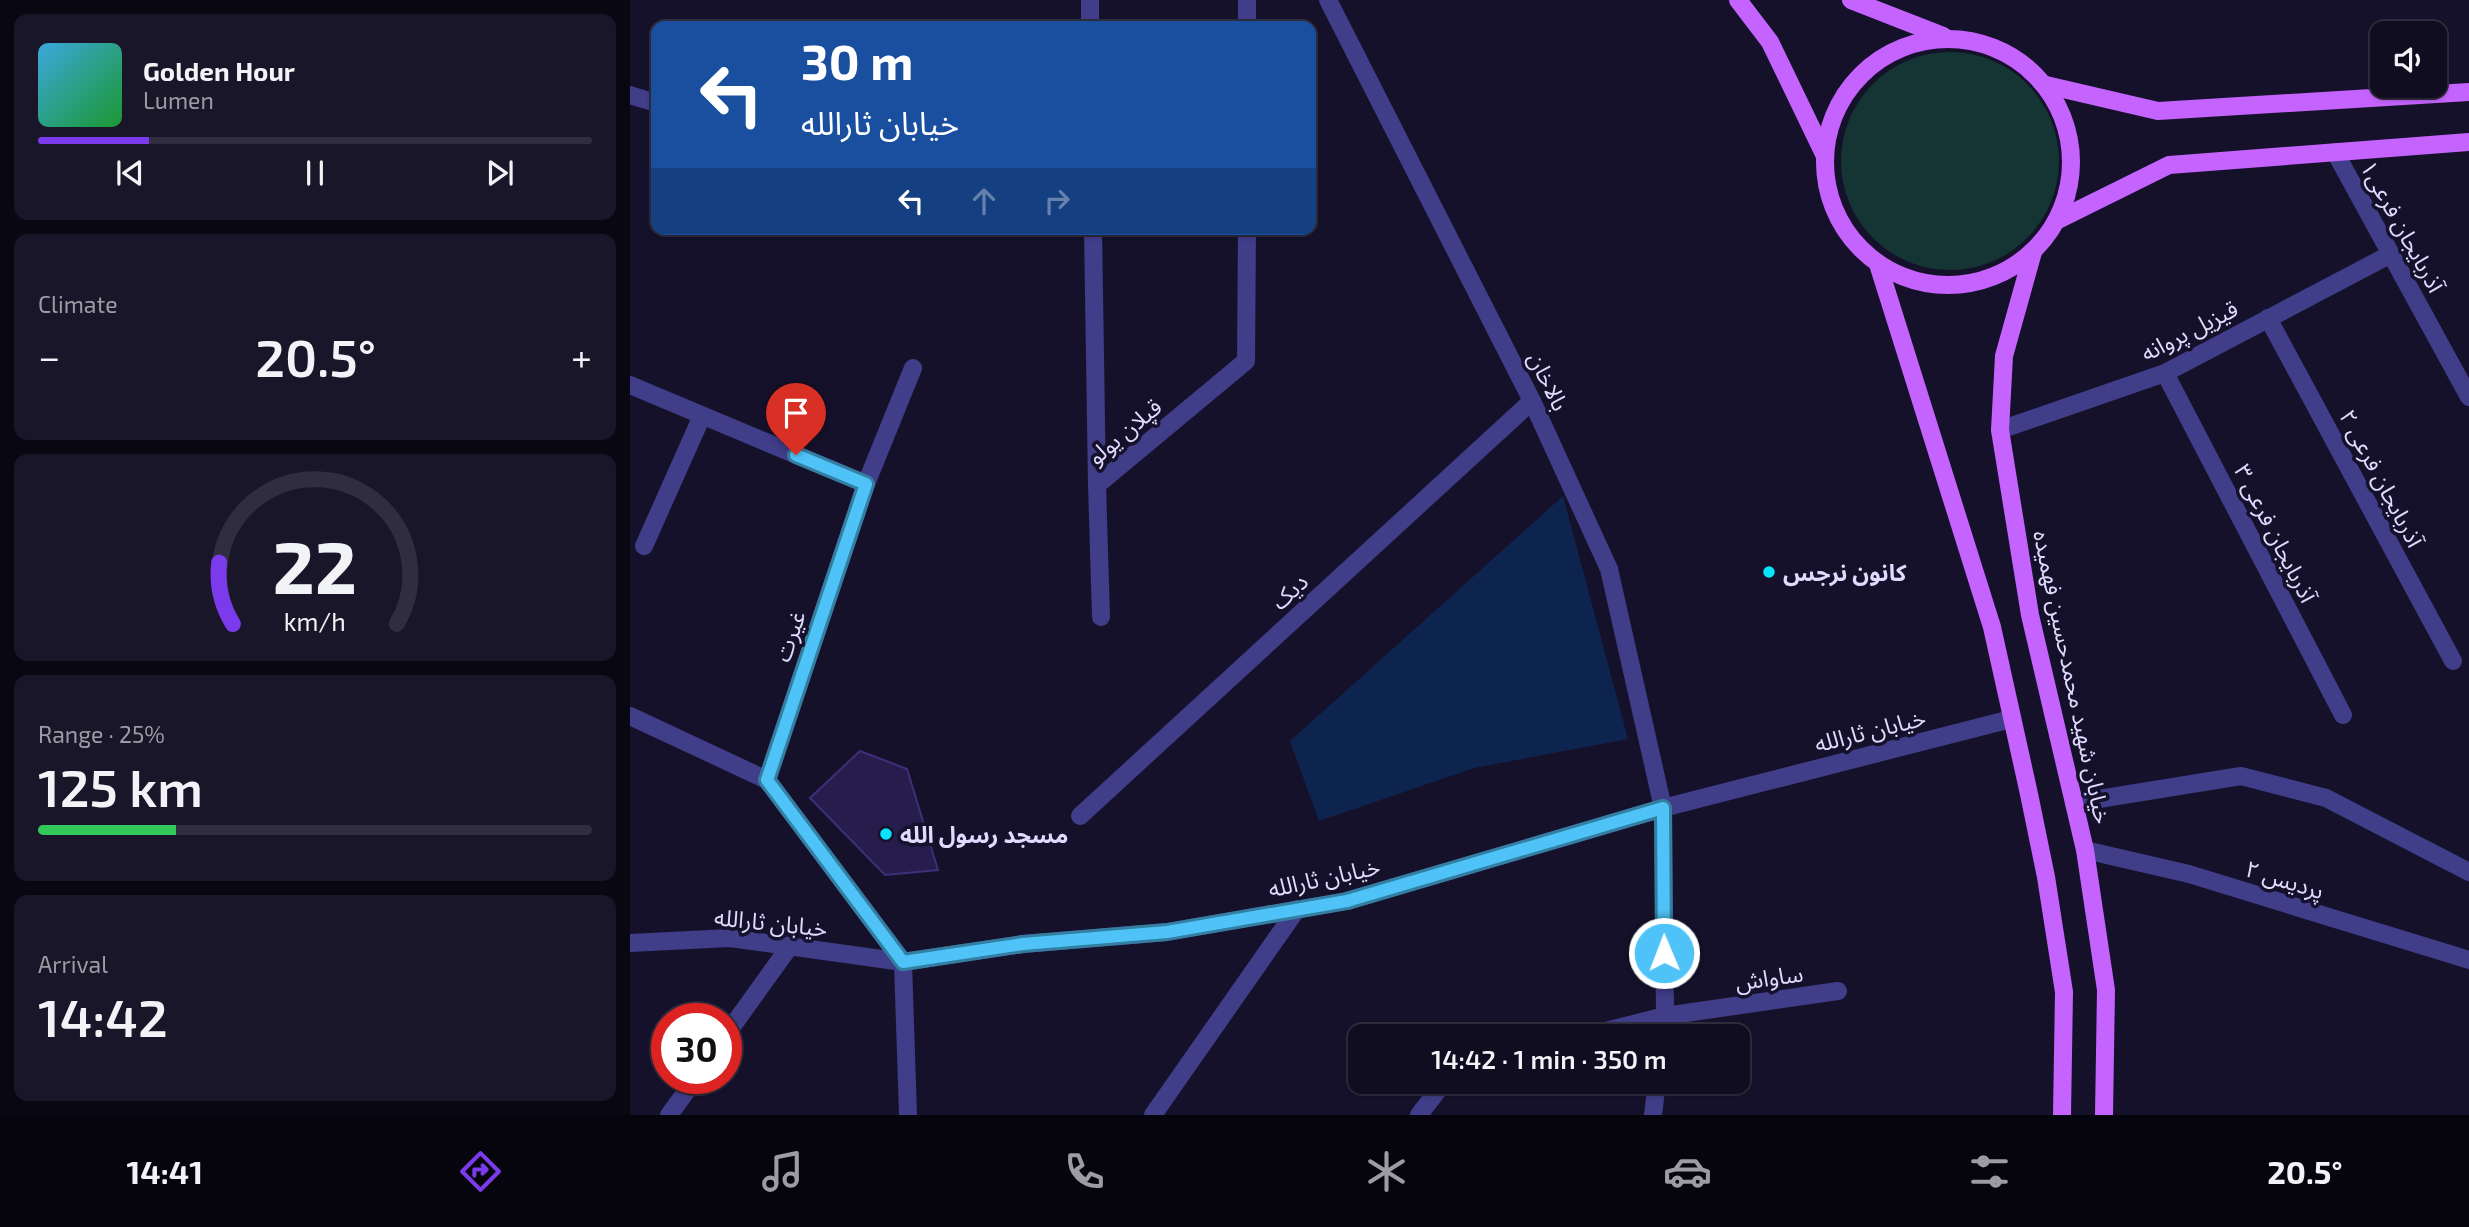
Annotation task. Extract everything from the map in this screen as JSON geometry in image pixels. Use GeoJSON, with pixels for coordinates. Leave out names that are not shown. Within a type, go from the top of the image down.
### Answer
{"type":"FeatureCollection","features":[{"type":"Feature","properties":{"kind":"main road"},"geometry":{"type":"LineString","coordinates":[[1738,0],[1770,42],[1824,154]]}},
{"type":"Feature","properties":{"kind":"main road"},"geometry":{"type":"LineString","coordinates":[[1851,0],[1946,38],[1984,43],[2018,59],[2046,85],[2063,116],[2072,150],[2070,186],[2058,220],[2033,252],[1999,275],[1960,285],[1917,282],[1878,264],[1847,234],[1828,196],[1824,154],[1829,124],[1843,96],[1862,72],[1887,54],[1916,42],[1946,38]]}},
{"type":"Feature","properties":{"kind":"main road"},"geometry":{"type":"LineString","coordinates":[[2046,85],[2158,111],[2469,92]]}},
{"type":"Feature","properties":{"kind":"main road"},"geometry":{"type":"LineString","coordinates":[[2058,220],[2169,165],[2469,142]]}},
{"type":"Feature","properties":{"kind":"main road","name":"خیابان شهید محمدحسین فهمیده"},"geometry":{"type":"LineString","coordinates":[[2033,252],[2004,356],[2000,430],[2030,615],[2085,850],[2106,990],[2104,1115]]}},
{"type":"Feature","properties":{"kind":"main road"},"geometry":{"type":"LineString","coordinates":[[1878,264],[1992,627],[2043,865],[2064,992],[2062,1115]]}},
{"type":"Feature","properties":{"kind":"street"},"geometry":{"type":"LineString","coordinates":[[1090,0],[1090,21]]}},
{"type":"Feature","properties":{"kind":"street"},"geometry":{"type":"LineString","coordinates":[[1247,0],[1247,21]]}},
{"type":"Feature","properties":{"kind":"street","name":"بالاخان"},"geometry":{"type":"LineString","coordinates":[[1328,0],[1532,401],[1609,569],[1663,808],[1664,1024]]}},
{"type":"Feature","properties":{"kind":"street"},"geometry":{"type":"LineString","coordinates":[[630,95],[651,101]]}},
{"type":"Feature","properties":{"kind":"street","name":"آذربایجان فرعی۱"},"geometry":{"type":"LineString","coordinates":[[2335,152],[2469,397]]}},
{"type":"Feature","properties":{"kind":"street","name":"قپلان یولو"},"geometry":{"type":"LineString","coordinates":[[1093,235],[1097,485]]}},
{"type":"Feature","properties":{"kind":"street","name":"قپلان یولو"},"geometry":{"type":"LineString","coordinates":[[1097,485],[1246,361],[1247,235]]}},
{"type":"Feature","properties":{"kind":"street","name":"قیزیل پروانه"},"geometry":{"type":"LineString","coordinates":[[2000,430],[2165,373],[2391,254]]}},
{"type":"Feature","properties":{"kind":"street","name":"آذربایجان فرعی ۲"},"geometry":{"type":"LineString","coordinates":[[2268,318],[2453,661]]}},
{"type":"Feature","properties":{"kind":"street","name":"غیرت"},"geometry":{"type":"LineString","coordinates":[[767,780],[866,484],[912,368]]}},
{"type":"Feature","properties":{"kind":"street","name":"آذربایجان فرعی ۳"},"geometry":{"type":"LineString","coordinates":[[2165,373],[2343,715]]}},
{"type":"Feature","properties":{"kind":"street"},"geometry":{"type":"LineString","coordinates":[[630,385],[866,484]]}},
{"type":"Feature","properties":{"kind":"street","name":"دیک"},"geometry":{"type":"LineString","coordinates":[[1080,816],[1532,401]]}},
{"type":"Feature","properties":{"kind":"street"},"geometry":{"type":"LineString","coordinates":[[644,546],[702,416]]}},
{"type":"Feature","properties":{"kind":"street"},"geometry":{"type":"LineString","coordinates":[[1097,485],[1101,617]]}},
{"type":"Feature","properties":{"kind":"street"},"geometry":{"type":"LineString","coordinates":[[630,716],[767,780],[903,962],[908,1115]]}},
{"type":"Feature","properties":{"kind":"street","name":"خیابان ثارالله"},"geometry":{"type":"LineString","coordinates":[[630,943],[730,938],[903,962],[1023,944],[1167,932],[1347,901],[1663,808],[2011,719]]}},
{"type":"Feature","properties":{"kind":"street"},"geometry":{"type":"LineString","coordinates":[[2074,803],[2241,776],[2326,798],[2469,872]]}},
{"type":"Feature","properties":{"kind":"street","name":"پردیس ۲"},"geometry":{"type":"LineString","coordinates":[[2085,850],[2189,874],[2469,960]]}},
{"type":"Feature","properties":{"kind":"street"},"geometry":{"type":"LineString","coordinates":[[1153,1115],[1297,909]]}},
{"type":"Feature","properties":{"kind":"street"},"geometry":{"type":"LineString","coordinates":[[742,1013],[790,946]]}},
{"type":"Feature","properties":{"kind":"street","name":"ساواش"},"geometry":{"type":"LineString","coordinates":[[1633,1024],[1665,1016],[1838,992]]}},
{"type":"Feature","properties":{"kind":"street"},"geometry":{"type":"LineString","coordinates":[[669,1115],[684,1094]]}},
{"type":"Feature","properties":{"kind":"street"},"geometry":{"type":"LineString","coordinates":[[1419,1115],[1435,1094]]}},
{"type":"Feature","properties":{"kind":"street"},"geometry":{"type":"LineString","coordinates":[[1653,1115],[1656,1094]]}},
{"type":"Feature","properties":{"kind":"green space"},"geometry":{"type":"Polygon","coordinates":[[[1950,52],[1992,60],[2011,70],[2027,84],[2041,100],[2051,119],[2059,161],[2051,203],[2041,222],[2027,238],[2011,252],[1992,262],[1950,270],[1908,262],[1889,252],[1873,238],[1859,222],[1849,203],[1841,161],[1849,119],[1859,100],[1873,84],[1889,70],[1908,60],[1950,52]]]}},
{"type":"Feature","properties":{"kind":"water"},"geometry":{"type":"Polygon","coordinates":[[[1563,496],[1628,739],[1474,768],[1319,821],[1290,741],[1563,496]]]}},
{"type":"Feature","properties":{"kind":"building","name":"مسجد رسول الله"},"geometry":{"type":"Polygon","coordinates":[[[860,751],[907,769],[938,870],[885,875],[810,798],[860,751]]]}},
{"type":"Feature","properties":{"kind":"place","name":"کانون نرجس"},"geometry":{"type":"Point","coordinates":[1769,572]}},
{"type":"Feature","properties":{"kind":"place","name":"مسجد رسول الله"},"geometry":{"type":"Point","coordinates":[886,834]}},
{"type":"Feature","properties":{"kind":"route"},"geometry":{"type":"LineString","coordinates":[[796,455],[866,484],[767,780],[903,962],[1023,944],[1167,932],[1347,901],[1663,808],[1664,953]]}}]}
